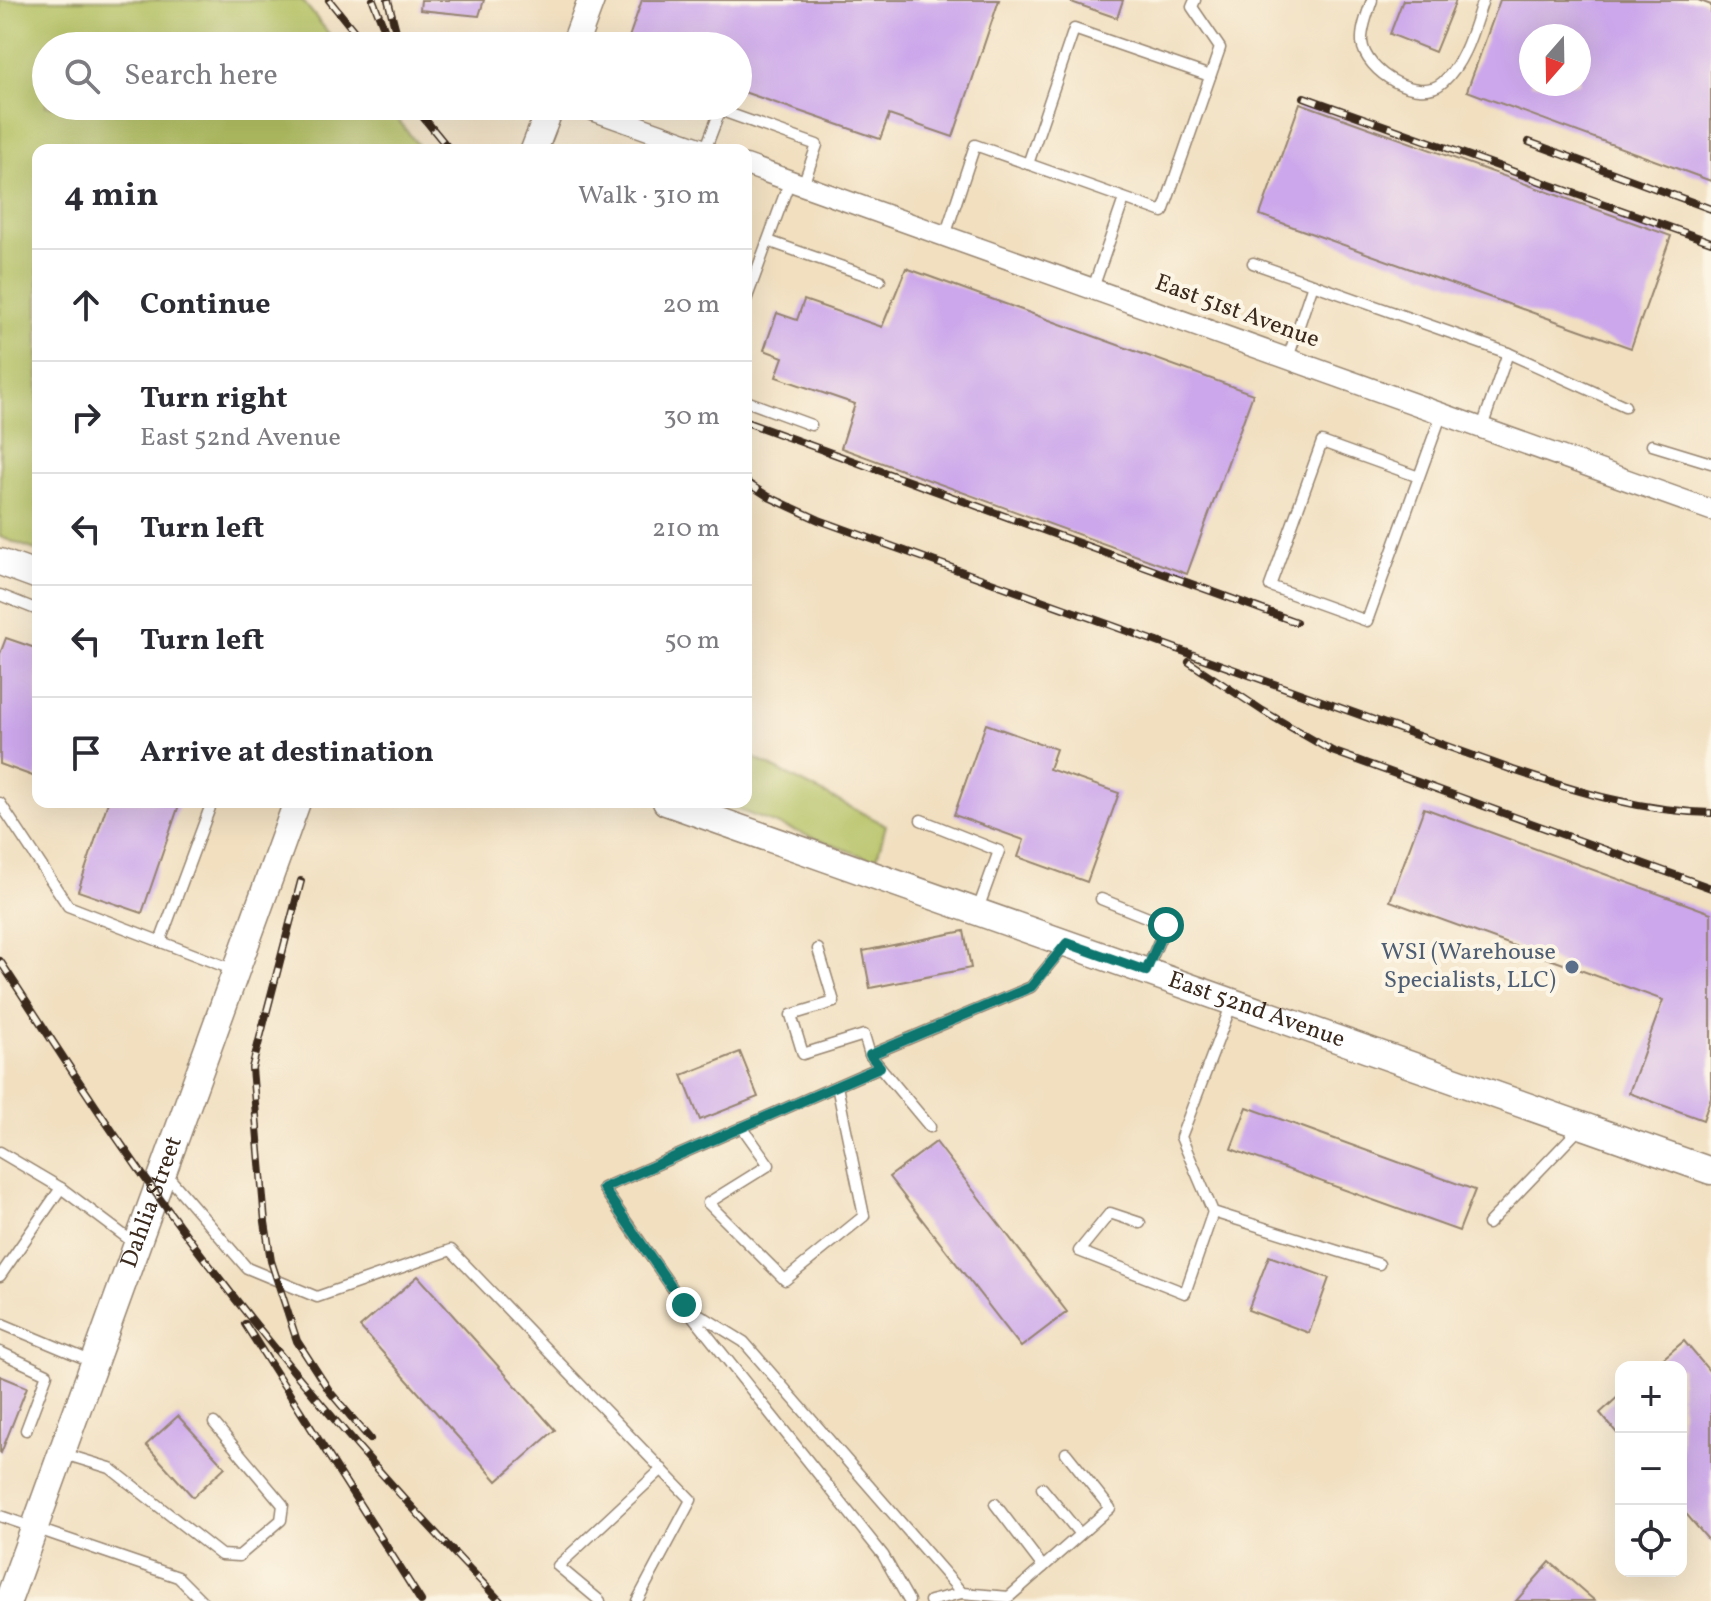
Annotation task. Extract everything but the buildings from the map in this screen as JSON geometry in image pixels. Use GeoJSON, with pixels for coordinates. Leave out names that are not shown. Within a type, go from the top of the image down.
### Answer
{"type":"FeatureCollection","features":[{"type":"Feature","properties":{"kind":"street"},"geometry":{"type":"LineString","coordinates":[[579,32],[591,0]]}},
{"type":"Feature","properties":{"kind":"street"},"geometry":{"type":"LineString","coordinates":[[536,144],[546,120]]}},
{"type":"Feature","properties":{"kind":"street"},"geometry":{"type":"LineString","coordinates":[[614,120],[672,144]]}},
{"type":"Feature","properties":{"kind":"street","name":"East 51st Avenue"},"geometry":{"type":"LineString","coordinates":[[752,167],[1711,510]]}},
{"type":"Feature","properties":{"kind":"street"},"geometry":{"type":"LineString","coordinates":[[0,562],[32,574]]}},
{"type":"Feature","properties":{"kind":"street","name":"Dahlia Street"},"geometry":{"type":"LineString","coordinates":[[8,1601],[296,808]]}},
{"type":"Feature","properties":{"kind":"street","name":"East 52nd Avenue"},"geometry":{"type":"LineString","coordinates":[[683,808],[1711,1171]]}},
{"type":"Feature","properties":{"kind":"lane"},"geometry":{"type":"LineString","coordinates":[[945,236],[975,145],[1163,212],[1220,48],[1192,7],[1195,0]]}},
{"type":"Feature","properties":{"kind":"lane"},"geometry":{"type":"LineString","coordinates":[[1372,0],[1362,42],[1370,62],[1390,80],[1416,89],[1441,86],[1460,63],[1483,0]]}},
{"type":"Feature","properties":{"kind":"lane"},"geometry":{"type":"LineString","coordinates":[[1028,164],[1074,29],[1210,76]]}},
{"type":"Feature","properties":{"kind":"lane"},"geometry":{"type":"LineString","coordinates":[[707,144],[717,120]]}},
{"type":"Feature","properties":{"kind":"lane"},"geometry":{"type":"LineString","coordinates":[[746,120],[817,145],[768,241],[752,284]]}},
{"type":"Feature","properties":{"kind":"lane"},"geometry":{"type":"LineString","coordinates":[[1093,288],[1124,199]]}},
{"type":"Feature","properties":{"kind":"lane"},"geometry":{"type":"LineString","coordinates":[[768,241],[880,280]]}},
{"type":"Feature","properties":{"kind":"lane"},"geometry":{"type":"LineString","coordinates":[[1253,263],[1508,353],[1625,406]]}},
{"type":"Feature","properties":{"kind":"lane"},"geometry":{"type":"LineString","coordinates":[[1288,358],[1313,284]]}},
{"type":"Feature","properties":{"kind":"lane"},"geometry":{"type":"LineString","coordinates":[[1482,427],[1508,353]]}},
{"type":"Feature","properties":{"kind":"lane"},"geometry":{"type":"LineString","coordinates":[[752,403],[811,425]]}},
{"type":"Feature","properties":{"kind":"lane"},"geometry":{"type":"LineString","coordinates":[[1419,477],[1322,442],[1270,586],[1367,621],[1419,477],[1442,413]]}},
{"type":"Feature","properties":{"kind":"lane"},"geometry":{"type":"LineString","coordinates":[[1652,445],[1711,463]]}},
{"type":"Feature","properties":{"kind":"lane"},"geometry":{"type":"LineString","coordinates":[[0,595],[32,608]]}},
{"type":"Feature","properties":{"kind":"lane"},"geometry":{"type":"LineString","coordinates":[[0,803],[68,906],[236,971]]}},
{"type":"Feature","properties":{"kind":"lane"},"geometry":{"type":"LineString","coordinates":[[160,942],[210,808]]}},
{"type":"Feature","properties":{"kind":"lane"},"geometry":{"type":"LineString","coordinates":[[921,820],[999,851],[977,911]]}},
{"type":"Feature","properties":{"kind":"lane"},"geometry":{"type":"LineString","coordinates":[[1101,899],[1166,925],[1146,971]]}},
{"type":"Feature","properties":{"kind":"lane"},"geometry":{"type":"LineString","coordinates":[[870,1055],[1031,987],[1067,943]]}},
{"type":"Feature","properties":{"kind":"lane"},"geometry":{"type":"LineString","coordinates":[[818,949],[834,1002],[791,1015],[803,1054],[864,1035],[870,1055],[930,1127]]}},
{"type":"Feature","properties":{"kind":"lane"},"geometry":{"type":"LineString","coordinates":[[1140,1223],[1110,1213],[1079,1251],[1185,1293],[1213,1212],[1181,1137],[1233,1001]]}},
{"type":"Feature","properties":{"kind":"lane"},"geometry":{"type":"LineString","coordinates":[[880,1067],[603,1188],[684,1305],[883,1555],[909,1601]]}},
{"type":"Feature","properties":{"kind":"lane"},"geometry":{"type":"LineString","coordinates":[[742,1127],[769,1165],[708,1203],[785,1280],[864,1216],[837,1086]]}},
{"type":"Feature","properties":{"kind":"lane"},"geometry":{"type":"LineString","coordinates":[[1488,1224],[1583,1125]]}},
{"type":"Feature","properties":{"kind":"lane"},"geometry":{"type":"LineString","coordinates":[[0,1152],[61,1188],[137,1245]]}},
{"type":"Feature","properties":{"kind":"lane"},"geometry":{"type":"LineString","coordinates":[[164,1171],[247,1268],[317,1297],[451,1250],[691,1500],[637,1601]]}},
{"type":"Feature","properties":{"kind":"lane"},"geometry":{"type":"LineString","coordinates":[[0,1276],[61,1188]]}},
{"type":"Feature","properties":{"kind":"lane"},"geometry":{"type":"LineString","coordinates":[[1213,1212],[1379,1264]]}},
{"type":"Feature","properties":{"kind":"lane"},"geometry":{"type":"LineString","coordinates":[[684,1305],[744,1342],[962,1593]]}},
{"type":"Feature","properties":{"kind":"lane"},"geometry":{"type":"LineString","coordinates":[[0,1323],[94,1363]]}},
{"type":"Feature","properties":{"kind":"lane"},"geometry":{"type":"LineString","coordinates":[[0,1352],[47,1374],[26,1430]]}},
{"type":"Feature","properties":{"kind":"lane"},"geometry":{"type":"LineString","coordinates":[[62,1453],[110,1468],[221,1555],[239,1556],[281,1520],[283,1505],[214,1423]]}},
{"type":"Feature","properties":{"kind":"lane"},"geometry":{"type":"LineString","coordinates":[[930,1601],[962,1593],[1009,1597],[1110,1508],[1066,1453]]}},
{"type":"Feature","properties":{"kind":"lane"},"geometry":{"type":"LineString","coordinates":[[600,1601],[558,1566],[662,1469]]}},
{"type":"Feature","properties":{"kind":"lane"},"geometry":{"type":"LineString","coordinates":[[1042,1488],[1080,1534]]}},
{"type":"Feature","properties":{"kind":"lane"},"geometry":{"type":"LineString","coordinates":[[995,1504],[1043,1567]]}},
{"type":"Feature","properties":{"kind":"lane"},"geometry":{"type":"LineString","coordinates":[[0,1516],[178,1577],[202,1601]]}},
{"type":"Feature","properties":{"kind":"green space"},"geometry":{"type":"Polygon","coordinates":[[[0,0],[302,0],[328,32],[32,32],[32,120],[398,120],[417,144],[32,144],[32,549],[0,537],[0,0]]]}},
{"type":"Feature","properties":{"kind":"green space"},"geometry":{"type":"Polygon","coordinates":[[[752,757],[886,825],[876,861],[733,808],[752,808],[752,757]]]}},
{"type":"Feature","properties":{"kind":"railway"},"geometry":{"type":"LineString","coordinates":[[329,0],[355,32]]}},
{"type":"Feature","properties":{"kind":"railway"},"geometry":{"type":"LineString","coordinates":[[373,0],[386,32]]}},
{"type":"Feature","properties":{"kind":"railway"},"geometry":{"type":"LineString","coordinates":[[388,0],[396,32]]}},
{"type":"Feature","properties":{"kind":"railway"},"geometry":{"type":"LineString","coordinates":[[1304,97],[1711,242]]}},
{"type":"Feature","properties":{"kind":"railway"},"geometry":{"type":"LineString","coordinates":[[425,120],[445,144]]}},
{"type":"Feature","properties":{"kind":"railway"},"geometry":{"type":"LineString","coordinates":[[1529,142],[1711,209]]}},
{"type":"Feature","properties":{"kind":"railway"},"geometry":{"type":"LineString","coordinates":[[752,424],[1296,622]]}},
{"type":"Feature","properties":{"kind":"railway"},"geometry":{"type":"LineString","coordinates":[[752,486],[819,520],[1513,770],[1610,799],[1660,809],[1711,813]]}},
{"type":"Feature","properties":{"kind":"railway"},"geometry":{"type":"LineString","coordinates":[[1189,662],[1263,711],[1332,751],[1711,888]]}},
{"type":"Feature","properties":{"kind":"railway"},"geometry":{"type":"LineString","coordinates":[[301,881],[252,1068],[265,1222],[271,1261],[297,1341],[330,1392],[370,1439]]}},
{"type":"Feature","properties":{"kind":"railway"},"geometry":{"type":"LineString","coordinates":[[0,961],[117,1138],[251,1319],[397,1491],[500,1601]]}},
{"type":"Feature","properties":{"kind":"railway"},"geometry":{"type":"LineString","coordinates":[[245,1324],[421,1601]]}},
{"type":"Feature","properties":{"kind":"place","name":"WSI (Warehouse Specialists, LLC)"},"geometry":{"type":"Point","coordinates":[1572,967]}},
{"type":"Feature","properties":{"kind":"route"},"geometry":{"type":"LineString","coordinates":[[684,1305],[603,1188],[880,1067],[870,1055],[1031,987],[1067,943],[1146,971],[1166,925]]}}]}
